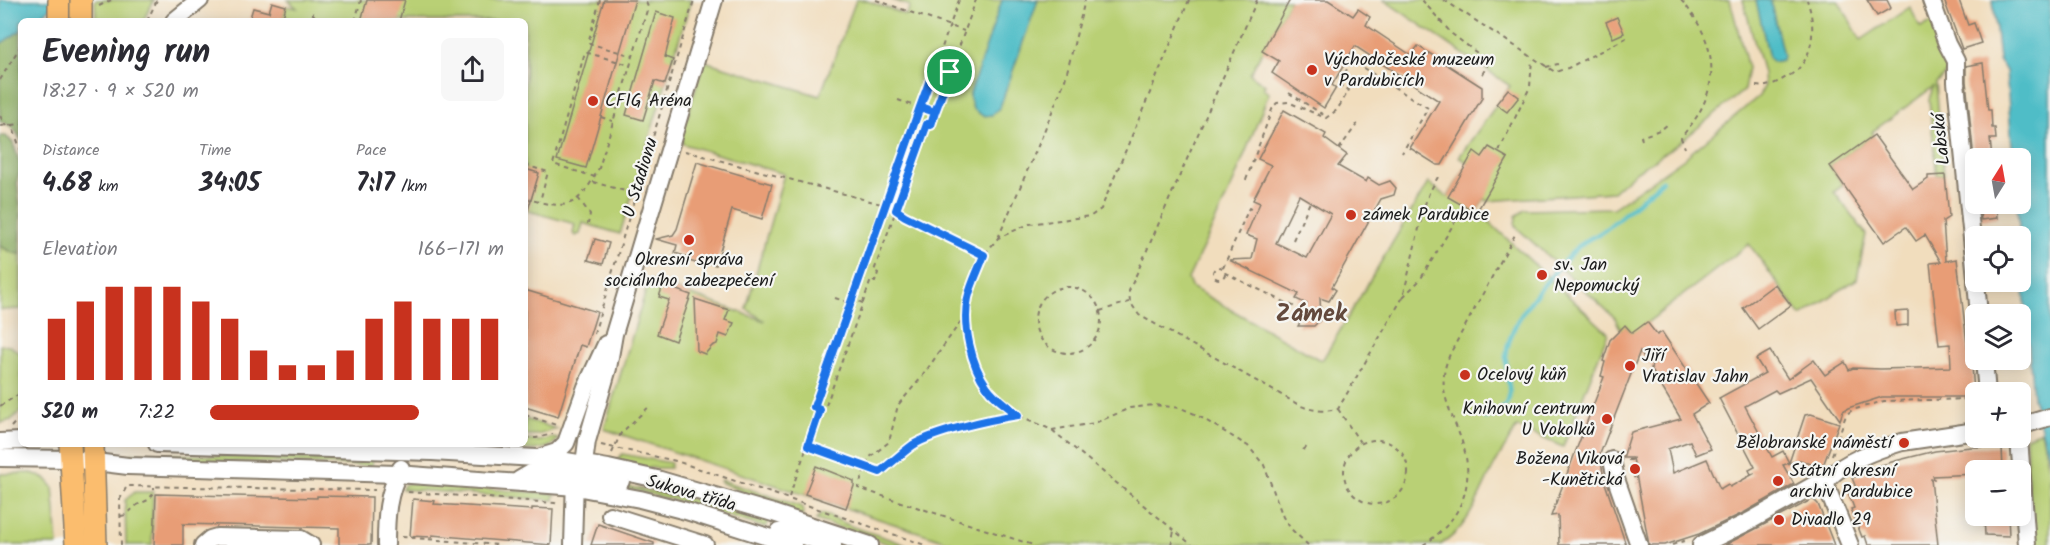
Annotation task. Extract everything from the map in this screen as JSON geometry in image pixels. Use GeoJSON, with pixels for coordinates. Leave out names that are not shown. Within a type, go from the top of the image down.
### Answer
{"type":"FeatureCollection","features":[{"type":"Feature","properties":{"kind":"main road"},"geometry":{"type":"LineString","coordinates":[[59,0],[61,18]]}},
{"type":"Feature","properties":{"kind":"main road"},"geometry":{"type":"LineString","coordinates":[[82,18],[90,3]]}},
{"type":"Feature","properties":{"kind":"main road"},"geometry":{"type":"LineString","coordinates":[[71,451],[76,545]]}},
{"type":"Feature","properties":{"kind":"main road"},"geometry":{"type":"LineString","coordinates":[[93,453],[96,545]]}},
{"type":"Feature","properties":{"kind":"street"},"geometry":{"type":"LineString","coordinates":[[178,18],[200,0]]}},
{"type":"Feature","properties":{"kind":"street","name":"U Stadionu"},"geometry":{"type":"LineString","coordinates":[[576,471],[714,0]]}},
{"type":"Feature","properties":{"kind":"street","name":"Labská"},"geometry":{"type":"LineString","coordinates":[[1931,0],[1954,58],[1971,226]]}},
{"type":"Feature","properties":{"kind":"street","name":"U Stadionu"},"geometry":{"type":"LineString","coordinates":[[535,458],[561,450],[563,430],[586,387],[625,299]]}},
{"type":"Feature","properties":{"kind":"street","name":"U Stadionu"},"geometry":{"type":"LineString","coordinates":[[563,430],[576,471]]}},
{"type":"Feature","properties":{"kind":"street"},"geometry":{"type":"LineString","coordinates":[[1696,542],[1750,521],[1814,485],[1826,482],[1831,475],[1848,465],[1896,444],[1965,433]]}},
{"type":"Feature","properties":{"kind":"street","name":"Sukova třída"},"geometry":{"type":"LineString","coordinates":[[260,447],[432,452],[535,458],[576,471],[651,502],[775,542],[793,545]]}},
{"type":"Feature","properties":{"kind":"street"},"geometry":{"type":"LineString","coordinates":[[2020,448],[2027,545]]}},
{"type":"Feature","properties":{"kind":"street","name":"Sukova třída"},"geometry":{"type":"LineString","coordinates":[[0,458],[71,451],[93,453],[128,466],[397,474],[516,483],[576,471],[657,479],[773,513],[844,542],[870,545]]}},
{"type":"Feature","properties":{"kind":"street"},"geometry":{"type":"LineString","coordinates":[[386,545],[387,501],[397,474],[403,463],[410,457],[432,452]]}},
{"type":"Feature","properties":{"kind":"street"},"geometry":{"type":"LineString","coordinates":[[1612,460],[1616,479],[1640,545]]}},
{"type":"Feature","properties":{"kind":"street"},"geometry":{"type":"LineString","coordinates":[[573,545],[576,471]]}},
{"type":"Feature","properties":{"kind":"street","name":"Sukova třída"},"geometry":{"type":"LineString","coordinates":[[576,471],[579,480],[588,477],[637,484],[657,479]]}},
{"type":"Feature","properties":{"kind":"street"},"geometry":{"type":"LineString","coordinates":[[1826,482],[1850,545]]}},
{"type":"Feature","properties":{"kind":"street"},"geometry":{"type":"LineString","coordinates":[[773,513],[778,524],[775,542]]}},
{"type":"Feature","properties":{"kind":"street"},"geometry":{"type":"LineString","coordinates":[[610,515],[705,545]]}},
{"type":"Feature","properties":{"kind":"street"},"geometry":{"type":"LineString","coordinates":[[775,542],[779,532],[786,531],[833,545]]}},
{"type":"Feature","properties":{"kind":"street"},"geometry":{"type":"LineString","coordinates":[[203,545],[213,538],[236,541],[301,539],[311,545]]}},
{"type":"Feature","properties":{"kind":"path"},"geometry":{"type":"LineString","coordinates":[[90,3],[111,0]]}},
{"type":"Feature","properties":{"kind":"path"},"geometry":{"type":"LineString","coordinates":[[148,18],[157,0]]}},
{"type":"Feature","properties":{"kind":"path"},"geometry":{"type":"LineString","coordinates":[[356,18],[361,0]]}},
{"type":"Feature","properties":{"kind":"path"},"geometry":{"type":"LineString","coordinates":[[600,0],[588,43],[633,56]]}},
{"type":"Feature","properties":{"kind":"path"},"geometry":{"type":"LineString","coordinates":[[528,199],[565,205],[587,190],[595,177],[648,7],[645,0]]}},
{"type":"Feature","properties":{"kind":"path"},"geometry":{"type":"LineString","coordinates":[[609,288],[694,0]]}},
{"type":"Feature","properties":{"kind":"path"},"geometry":{"type":"LineString","coordinates":[[876,0],[965,32]]}},
{"type":"Feature","properties":{"kind":"path"},"geometry":{"type":"LineString","coordinates":[[959,0],[818,392],[814,407],[820,410],[824,411],[871,280],[875,282],[878,273],[874,271],[927,124],[931,125],[976,0]]}},
{"type":"Feature","properties":{"kind":"path"},"geometry":{"type":"LineString","coordinates":[[1085,0],[1065,80],[998,238],[984,255],[968,298],[966,314],[972,356],[987,388],[1018,415],[1052,430],[1192,545]]}},
{"type":"Feature","properties":{"kind":"path"},"geometry":{"type":"LineString","coordinates":[[998,238],[1029,224],[1091,216],[1101,209],[1189,0]]}},
{"type":"Feature","properties":{"kind":"path"},"geometry":{"type":"LineString","coordinates":[[1257,0],[1129,291],[1130,302],[1139,315],[1301,406],[1317,411],[1338,409],[1403,297],[1420,280],[1462,210]]}},
{"type":"Feature","properties":{"kind":"path"},"geometry":{"type":"LineString","coordinates":[[1422,0],[1452,34],[1485,59],[1487,66],[1480,78]]}},
{"type":"Feature","properties":{"kind":"path"},"geometry":{"type":"LineString","coordinates":[[1444,0],[1555,72],[1568,68],[1628,37]]}},
{"type":"Feature","properties":{"kind":"path"},"geometry":{"type":"LineString","coordinates":[[1682,0],[1706,39],[1713,60],[1708,91],[1700,111],[1681,138],[1685,148]]}},
{"type":"Feature","properties":{"kind":"path"},"geometry":{"type":"LineString","coordinates":[[1756,86],[1774,84],[1798,70],[1806,58],[1812,28],[1811,10],[1807,0]]}},
{"type":"Feature","properties":{"kind":"path"},"geometry":{"type":"LineString","coordinates":[[312,14],[316,18]]}},
{"type":"Feature","properties":{"kind":"path"},"geometry":{"type":"LineString","coordinates":[[0,80],[18,50]]}},
{"type":"Feature","properties":{"kind":"path"},"geometry":{"type":"LineString","coordinates":[[539,202],[571,108],[585,52],[630,66]]}},
{"type":"Feature","properties":{"kind":"path"},"geometry":{"type":"LineString","coordinates":[[1499,151],[1530,87],[1532,58]]}},
{"type":"Feature","properties":{"kind":"path"},"geometry":{"type":"LineString","coordinates":[[1327,117],[1337,110],[1349,90],[1338,84],[1352,61],[1428,108],[1402,153]]}},
{"type":"Feature","properties":{"kind":"path"},"geometry":{"type":"LineString","coordinates":[[1546,67],[1558,64]]}},
{"type":"Feature","properties":{"kind":"path"},"geometry":{"type":"LineString","coordinates":[[935,66],[950,72]]}},
{"type":"Feature","properties":{"kind":"path"},"geometry":{"type":"LineString","coordinates":[[1289,93],[1327,117]]}},
{"type":"Feature","properties":{"kind":"path"},"geometry":{"type":"LineString","coordinates":[[898,100],[935,112]]}},
{"type":"Feature","properties":{"kind":"path"},"geometry":{"type":"LineString","coordinates":[[1246,180],[1273,107],[1277,103],[1288,102],[1327,117]]}},
{"type":"Feature","properties":{"kind":"path"},"geometry":{"type":"LineString","coordinates":[[0,116],[6,126]]}},
{"type":"Feature","properties":{"kind":"path"},"geometry":{"type":"LineString","coordinates":[[601,117],[614,121]]}},
{"type":"Feature","properties":{"kind":"path"},"geometry":{"type":"LineString","coordinates":[[1339,149],[1358,123]]}},
{"type":"Feature","properties":{"kind":"path"},"geometry":{"type":"LineString","coordinates":[[0,126],[18,124]]}},
{"type":"Feature","properties":{"kind":"path"},"geometry":{"type":"LineString","coordinates":[[1642,140],[1641,137],[1662,129],[1666,124]]}},
{"type":"Feature","properties":{"kind":"path"},"geometry":{"type":"LineString","coordinates":[[12,125],[18,142]]}},
{"type":"Feature","properties":{"kind":"path"},"geometry":{"type":"LineString","coordinates":[[671,147],[885,206],[984,255]]}},
{"type":"Feature","properties":{"kind":"path"},"geometry":{"type":"LineString","coordinates":[[552,164],[595,177]]}},
{"type":"Feature","properties":{"kind":"path"},"geometry":{"type":"LineString","coordinates":[[528,166],[548,172]]}},
{"type":"Feature","properties":{"kind":"path"},"geometry":{"type":"LineString","coordinates":[[1403,297],[1424,207],[1438,177]]}},
{"type":"Feature","properties":{"kind":"path"},"geometry":{"type":"LineString","coordinates":[[592,182],[636,194]]}},
{"type":"Feature","properties":{"kind":"path"},"geometry":{"type":"LineString","coordinates":[[578,198],[590,214],[588,224]]}},
{"type":"Feature","properties":{"kind":"path"},"geometry":{"type":"LineString","coordinates":[[1293,240],[1310,202]]}},
{"type":"Feature","properties":{"kind":"path"},"geometry":{"type":"LineString","coordinates":[[1223,268],[1249,208],[1256,212]]}},
{"type":"Feature","properties":{"kind":"path"},"geometry":{"type":"LineString","coordinates":[[1423,545],[1452,522],[1462,502],[1466,481],[1464,448],[1443,388],[1444,369],[1516,233]]}},
{"type":"Feature","properties":{"kind":"path"},"geometry":{"type":"LineString","coordinates":[[1223,268],[1215,268],[1213,276],[1220,279],[1226,273]]}},
{"type":"Feature","properties":{"kind":"path"},"geometry":{"type":"LineString","coordinates":[[1223,268],[1226,273],[1297,308]]}},
{"type":"Feature","properties":{"kind":"path"},"geometry":{"type":"LineString","coordinates":[[1071,287],[1084,291],[1094,299],[1100,311],[1099,332],[1091,344],[1079,351],[1065,352],[1051,348],[1045,344],[1037,332],[1035,318],[1038,305],[1058,288],[1071,287]]}},
{"type":"Feature","properties":{"kind":"path"},"geometry":{"type":"LineString","coordinates":[[835,298],[863,303]]}},
{"type":"Feature","properties":{"kind":"path"},"geometry":{"type":"LineString","coordinates":[[1100,311],[1130,302]]}},
{"type":"Feature","properties":{"kind":"path"},"geometry":{"type":"LineString","coordinates":[[966,314],[921,378],[898,405],[889,442],[869,458],[858,488],[1033,545]]}},
{"type":"Feature","properties":{"kind":"path"},"geometry":{"type":"LineString","coordinates":[[0,406],[18,395]]}},
{"type":"Feature","properties":{"kind":"path"},"geometry":{"type":"LineString","coordinates":[[1830,459],[1846,415],[1852,410],[1884,400],[1965,399]]}},
{"type":"Feature","properties":{"kind":"path"},"geometry":{"type":"LineString","coordinates":[[614,449],[621,433],[651,405]]}},
{"type":"Feature","properties":{"kind":"path"},"geometry":{"type":"LineString","coordinates":[[1052,430],[1095,423],[1130,408],[1154,405],[1181,408],[1197,415],[1248,446],[1264,465],[1283,517],[1291,529],[1308,545]]}},
{"type":"Feature","properties":{"kind":"path"},"geometry":{"type":"LineString","coordinates":[[1338,409],[1361,444]]}},
{"type":"Feature","properties":{"kind":"path"},"geometry":{"type":"LineString","coordinates":[[788,498],[820,410]]}},
{"type":"Feature","properties":{"kind":"path"},"geometry":{"type":"LineString","coordinates":[[808,446],[880,472],[924,439],[995,419],[1018,415]]}},
{"type":"Feature","properties":{"kind":"path"},"geometry":{"type":"LineString","coordinates":[[528,416],[554,424],[563,430]]}},
{"type":"Feature","properties":{"kind":"path"},"geometry":{"type":"LineString","coordinates":[[5,435],[18,420]]}},
{"type":"Feature","properties":{"kind":"path"},"geometry":{"type":"LineString","coordinates":[[528,438],[563,430]]}},
{"type":"Feature","properties":{"kind":"path"},"geometry":{"type":"LineString","coordinates":[[1376,440],[1391,444],[1403,454],[1408,468],[1406,483],[1391,501],[1370,503],[1357,498],[1348,487],[1344,473],[1347,459],[1361,444],[1376,440]]}},
{"type":"Feature","properties":{"kind":"path"},"geometry":{"type":"LineString","coordinates":[[596,443],[614,449],[676,461],[925,545]]}},
{"type":"Feature","properties":{"kind":"path"},"geometry":{"type":"LineString","coordinates":[[1303,450],[1308,446]]}},
{"type":"Feature","properties":{"kind":"path"},"geometry":{"type":"LineString","coordinates":[[122,545],[120,506],[122,494],[127,486],[368,490]]}},
{"type":"Feature","properties":{"kind":"path"},"geometry":{"type":"LineString","coordinates":[[121,516],[148,500],[154,493],[153,486]]}},
{"type":"Feature","properties":{"kind":"path"},"geometry":{"type":"LineString","coordinates":[[418,493],[555,503],[559,507]]}},
{"type":"Feature","properties":{"kind":"path"},"geometry":{"type":"LineString","coordinates":[[1171,545],[1174,531]]}},
{"type":"Feature","properties":{"kind":"path"},"geometry":{"type":"LineString","coordinates":[[402,537],[500,545]]}},
{"type":"Feature","properties":{"kind":"path"},"geometry":{"type":"LineString","coordinates":[[439,540],[439,545]]}},
{"type":"Feature","properties":{"kind":"path"},"geometry":{"type":"LineString","coordinates":[[1672,545],[1696,542]]}},
{"type":"Feature","properties":{"kind":"green space"},"geometry":{"type":"Polygon","coordinates":[[[95,0],[154,0],[145,18],[96,18],[95,0]]]}},
{"type":"Feature","properties":{"kind":"green space","name":"CFIG Aréna"},"geometry":{"type":"Polygon","coordinates":[[[288,0],[691,0],[620,234],[583,223],[580,234],[575,236],[573,233],[575,224],[528,211],[528,18],[283,17],[286,6],[297,8],[288,0]]]}},
{"type":"Feature","properties":{"kind":"green space"},"geometry":{"type":"Polygon","coordinates":[[[856,0],[865,0],[906,15],[910,6],[892,0],[1290,0],[1250,74],[1265,85],[1263,89],[1269,93],[1234,181],[1188,279],[1191,287],[1320,360],[1323,359],[1428,183],[1448,197],[1468,163],[1459,157],[1510,86],[1384,0],[1730,0],[1748,68],[1744,90],[1678,144],[1634,173],[1613,192],[1487,201],[1484,199],[1477,211],[1482,216],[1484,215],[1608,333],[1563,447],[1517,427],[1467,519],[1451,538],[1440,545],[958,545],[604,429],[649,280],[765,321],[746,309],[784,174],[683,144],[681,137],[704,61],[820,96],[856,0]]]}},
{"type":"Feature","properties":{"kind":"green space"},"geometry":{"type":"Polygon","coordinates":[[[1743,0],[1838,0],[1861,40],[1910,7],[1920,27],[1933,22],[1948,71],[1936,83],[1944,175],[1937,175],[1929,100],[1933,87],[1872,132],[1874,135],[1830,166],[1843,185],[1834,192],[1866,234],[1857,279],[1801,316],[1749,244],[1635,332],[1632,333],[1626,326],[1621,330],[1615,318],[1515,226],[1516,216],[1525,210],[1613,208],[1687,156],[1759,96],[1764,87],[1763,73],[1743,0]]]}},
{"type":"Feature","properties":{"kind":"green space"},"geometry":{"type":"Polygon","coordinates":[[[18,32],[18,134],[7,124],[0,122],[0,44],[18,32]]]}},
{"type":"Feature","properties":{"kind":"green space"},"geometry":{"type":"Polygon","coordinates":[[[0,136],[6,136],[13,143],[18,158],[18,254],[0,246],[0,136]]]}},
{"type":"Feature","properties":{"kind":"green space"},"geometry":{"type":"Polygon","coordinates":[[[0,246],[18,254],[18,309],[0,310],[0,246]]]}},
{"type":"Feature","properties":{"kind":"green space"},"geometry":{"type":"Polygon","coordinates":[[[0,345],[10,346],[18,352],[18,414],[11,420],[0,423],[0,345]]]}},
{"type":"Feature","properties":{"kind":"green space"},"geometry":{"type":"Polygon","coordinates":[[[528,420],[557,429],[538,435],[528,435],[528,420]]]}},
{"type":"Feature","properties":{"kind":"green space"},"geometry":{"type":"Polygon","coordinates":[[[2041,431],[2050,472],[2050,545],[2030,545],[2031,460],[2027,460],[2026,448],[2031,448],[2031,435],[2041,431]]]}},
{"type":"Feature","properties":{"kind":"green space"},"geometry":{"type":"Polygon","coordinates":[[[559,439],[549,447],[535,450],[478,447],[528,447],[528,440],[559,439]]]}},
{"type":"Feature","properties":{"kind":"green space"},"geometry":{"type":"Polygon","coordinates":[[[133,453],[317,459],[373,457],[372,466],[133,459],[133,453]]]}},
{"type":"Feature","properties":{"kind":"green space"},"geometry":{"type":"Polygon","coordinates":[[[622,454],[671,463],[670,468],[645,468],[616,462],[622,454]]]}},
{"type":"Feature","properties":{"kind":"green space"},"geometry":{"type":"Polygon","coordinates":[[[32,473],[45,478],[53,487],[58,545],[0,545],[0,474],[32,473]]]}},
{"type":"Feature","properties":{"kind":"green space"},"geometry":{"type":"Polygon","coordinates":[[[721,480],[800,506],[803,509],[803,516],[771,505],[720,482],[721,480]]]}},
{"type":"Feature","properties":{"kind":"green space"},"geometry":{"type":"Polygon","coordinates":[[[409,483],[555,494],[554,500],[402,489],[409,483]]]}},
{"type":"Feature","properties":{"kind":"green space"},"geometry":{"type":"Polygon","coordinates":[[[610,483],[713,503],[768,522],[766,527],[763,527],[678,501],[610,485],[610,483]]]}},
{"type":"Feature","properties":{"kind":"green space"},"geometry":{"type":"Polygon","coordinates":[[[135,492],[153,492],[152,545],[126,545],[125,500],[135,492]]]}},
{"type":"Feature","properties":{"kind":"green space"},"geometry":{"type":"Polygon","coordinates":[[[824,514],[853,527],[907,545],[892,545],[816,520],[824,514]]]}},
{"type":"Feature","properties":{"kind":"water"},"geometry":{"type":"Polygon","coordinates":[[[0,0],[62,0],[38,18],[18,18],[18,32],[0,44],[0,0]]]}},
{"type":"Feature","properties":{"kind":"water"},"geometry":{"type":"Polygon","coordinates":[[[1002,0],[1038,0],[1000,107],[992,115],[983,116],[973,109],[969,96],[1002,0]]]}},
{"type":"Feature","properties":{"kind":"water"},"geometry":{"type":"Polygon","coordinates":[[[1756,0],[1770,0],[1783,55],[1782,60],[1773,62],[1769,58],[1756,0]]]}},
{"type":"Feature","properties":{"kind":"water"},"geometry":{"type":"Polygon","coordinates":[[[1993,0],[2050,0],[2050,461],[2033,398],[2031,304],[2025,304],[2024,292],[2031,292],[2031,226],[2019,226],[2018,214],[2031,214],[2031,148],[2012,148],[2006,71],[1999,60],[1993,0]]]}},
{"type":"Feature","properties":{"kind":"building"},"geometry":{"type":"Polygon","coordinates":[[[367,0],[405,0],[400,18],[362,18],[367,0]]]}},
{"type":"Feature","properties":{"kind":"building"},"geometry":{"type":"Polygon","coordinates":[[[604,0],[635,0],[586,168],[557,160],[604,0]]]}},
{"type":"Feature","properties":{"kind":"building"},"geometry":{"type":"Polygon","coordinates":[[[1290,0],[1328,0],[1353,16],[1358,9],[1370,17],[1366,25],[1411,55],[1418,46],[1482,87],[1482,98],[1442,165],[1437,165],[1410,148],[1439,101],[1355,46],[1332,85],[1336,88],[1324,108],[1272,73],[1279,61],[1262,51],[1290,0]]]}},
{"type":"Feature","properties":{"kind":"building"},"geometry":{"type":"Polygon","coordinates":[[[1867,0],[1887,0],[1891,8],[1877,16],[1867,0]]]}},
{"type":"Feature","properties":{"kind":"building"},"geometry":{"type":"Polygon","coordinates":[[[1944,0],[1959,0],[1968,25],[1974,23],[1981,43],[1962,49],[1944,0]]]}},
{"type":"Feature","properties":{"kind":"building"},"geometry":{"type":"Polygon","coordinates":[[[272,2],[286,6],[283,17],[287,18],[250,18],[253,8],[269,12],[272,2]]]}},
{"type":"Feature","properties":{"kind":"building"},"geometry":{"type":"Polygon","coordinates":[[[656,12],[675,18],[665,57],[673,60],[665,84],[655,81],[643,120],[626,115],[656,12]]]}},
{"type":"Feature","properties":{"kind":"building"},"geometry":{"type":"Polygon","coordinates":[[[1617,17],[1624,33],[1613,38],[1606,22],[1617,17]]]}},
{"type":"Feature","properties":{"kind":"building"},"geometry":{"type":"Polygon","coordinates":[[[1983,63],[1988,110],[1991,110],[1992,128],[1995,128],[1996,139],[1990,139],[1991,148],[1973,148],[1966,66],[1983,63]]]}},
{"type":"Feature","properties":{"kind":"building"},"geometry":{"type":"Polygon","coordinates":[[[1508,89],[1519,97],[1507,112],[1496,104],[1508,89]]]}},
{"type":"Feature","properties":{"kind":"building","name":"zámek Pardubice"},"geometry":{"type":"Polygon","coordinates":[[[1284,110],[1326,134],[1324,138],[1347,155],[1338,166],[1366,182],[1368,178],[1379,185],[1390,181],[1396,188],[1394,195],[1381,199],[1332,287],[1336,290],[1329,301],[1320,298],[1321,319],[1314,326],[1298,326],[1307,304],[1296,299],[1299,294],[1229,260],[1252,259],[1257,239],[1246,235],[1260,203],[1253,200],[1271,165],[1258,159],[1284,110]],[[1299,195],[1276,243],[1307,258],[1331,214],[1299,195]]]}},
{"type":"Feature","properties":{"kind":"building"},"geometry":{"type":"Polygon","coordinates":[[[1874,135],[1913,189],[1928,179],[1928,176],[1945,175],[1949,217],[1943,221],[1946,261],[1957,259],[1965,327],[1965,370],[1972,370],[1973,382],[1965,382],[1965,397],[1882,397],[1848,408],[1843,411],[1840,420],[1811,378],[1778,393],[1775,390],[1745,406],[1772,457],[1783,451],[1789,463],[1805,415],[1811,414],[1839,423],[1824,463],[1819,467],[1800,460],[1783,465],[1794,484],[1745,512],[1699,534],[1665,545],[1649,545],[1633,458],[1623,458],[1631,432],[1681,419],[1651,369],[1652,364],[1647,362],[1640,351],[1600,454],[1604,480],[1626,545],[1559,545],[1558,515],[1551,516],[1604,377],[1601,376],[1605,362],[1603,361],[1610,340],[1625,325],[1632,333],[1647,322],[1657,335],[1662,332],[1709,403],[1692,414],[1711,449],[1696,455],[1690,441],[1668,449],[1673,473],[1707,459],[1720,489],[1728,484],[1730,487],[1755,473],[1751,474],[1749,470],[1755,467],[1719,398],[1765,373],[1756,359],[1770,351],[1788,379],[1814,360],[1825,375],[1845,362],[1849,370],[1853,368],[1951,367],[1950,344],[1939,345],[1930,263],[1941,262],[1925,235],[1916,241],[1906,227],[1884,242],[1830,166],[1874,135]]]}},
{"type":"Feature","properties":{"kind":"building"},"geometry":{"type":"Polygon","coordinates":[[[1489,147],[1508,158],[1476,213],[1448,197],[1474,151],[1482,157],[1489,147]]]}},
{"type":"Feature","properties":{"kind":"building"},"geometry":{"type":"Polygon","coordinates":[[[697,162],[772,184],[762,219],[732,210],[716,265],[703,262],[702,265],[686,260],[687,257],[675,253],[677,245],[656,239],[673,235],[677,229],[697,162]]]}},
{"type":"Feature","properties":{"kind":"building"},"geometry":{"type":"Polygon","coordinates":[[[528,170],[539,173],[528,210],[528,170]]]}},
{"type":"Feature","properties":{"kind":"building"},"geometry":{"type":"Polygon","coordinates":[[[1980,214],[1997,214],[1997,218],[1981,220],[1980,214]]]}},
{"type":"Feature","properties":{"kind":"building"},"geometry":{"type":"Polygon","coordinates":[[[595,239],[609,243],[603,264],[588,260],[595,239]]]}},
{"type":"Feature","properties":{"kind":"building"},"geometry":{"type":"Polygon","coordinates":[[[1775,284],[1791,305],[1758,329],[1743,308],[1775,284]]]}},
{"type":"Feature","properties":{"kind":"building"},"geometry":{"type":"Polygon","coordinates":[[[663,285],[691,295],[675,341],[657,334],[669,300],[659,297],[663,285]]]}},
{"type":"Feature","properties":{"kind":"building"},"geometry":{"type":"Polygon","coordinates":[[[528,291],[597,312],[586,347],[580,345],[558,417],[528,408],[528,291]]]}},
{"type":"Feature","properties":{"kind":"building"},"geometry":{"type":"Polygon","coordinates":[[[695,299],[729,310],[725,320],[734,323],[728,337],[720,334],[717,344],[705,354],[697,351],[695,299]]]}},
{"type":"Feature","properties":{"kind":"building"},"geometry":{"type":"Polygon","coordinates":[[[1908,311],[1908,325],[1896,326],[1895,312],[1908,311]]]}},
{"type":"Feature","properties":{"kind":"building"},"geometry":{"type":"Polygon","coordinates":[[[1965,448],[2002,448],[2003,460],[1965,460],[1965,475],[1933,476],[1934,479],[1931,479],[1938,545],[1868,545],[1865,536],[1862,537],[1851,509],[1854,508],[1848,492],[1856,488],[1852,478],[1868,472],[1868,469],[1935,451],[1965,448]]]}},
{"type":"Feature","properties":{"kind":"building"},"geometry":{"type":"Polygon","coordinates":[[[816,466],[854,481],[846,508],[805,494],[816,466]]]}},
{"type":"Feature","properties":{"kind":"building"},"geometry":{"type":"Polygon","coordinates":[[[156,494],[372,497],[371,545],[339,545],[339,528],[183,524],[183,545],[154,545],[156,494]]]}},
{"type":"Feature","properties":{"kind":"building"},"geometry":{"type":"Polygon","coordinates":[[[413,499],[435,501],[434,504],[532,510],[532,508],[553,509],[551,545],[432,535],[432,537],[410,536],[413,499]]]}},
{"type":"Feature","properties":{"kind":"building"},"geometry":{"type":"Polygon","coordinates":[[[1813,499],[1818,504],[1834,545],[1725,545],[1813,499]]]}},
{"type":"Feature","properties":{"kind":"building"},"geometry":{"type":"Polygon","coordinates":[[[598,524],[654,543],[654,545],[591,545],[598,524]]]}},
{"type":"Feature","properties":{"kind":"building"},"geometry":{"type":"Polygon","coordinates":[[[1985,526],[2008,526],[2009,536],[1985,535],[1985,526]]]}},
{"type":"Feature","properties":{"kind":"waterway"},"geometry":{"type":"LineString","coordinates":[[1486,418],[1505,406],[1508,399],[1510,392],[1506,367],[1507,348],[1515,326],[1535,296],[1579,246],[1606,229],[1662,181]]}},
{"type":"Feature","properties":{"kind":"place","name":"Východočeské muzeum v Pardubicích"},"geometry":{"type":"Point","coordinates":[1312,70]}},
{"type":"Feature","properties":{"kind":"place","name":"CFIG Aréna"},"geometry":{"type":"Point","coordinates":[593,101]}},
{"type":"Feature","properties":{"kind":"place","name":"zámek Pardubice"},"geometry":{"type":"Point","coordinates":[1351,215]}},
{"type":"Feature","properties":{"kind":"place","name":"Okresní správa sociálního zabezpečení"},"geometry":{"type":"Point","coordinates":[689,240]}},
{"type":"Feature","properties":{"kind":"place","name":"sv. Jan Nepomucký"},"geometry":{"type":"Point","coordinates":[1542,275]}},
{"type":"Feature","properties":{"kind":"place","name":"Jiří Vratislav Jahn"},"geometry":{"type":"Point","coordinates":[1630,366]}},
{"type":"Feature","properties":{"kind":"place","name":"Ocelový kůň"},"geometry":{"type":"Point","coordinates":[1465,375]}},
{"type":"Feature","properties":{"kind":"place","name":"Knihovní centrum U Vokolků"},"geometry":{"type":"Point","coordinates":[1607,419]}},
{"type":"Feature","properties":{"kind":"place","name":"Bělobranské náměstí"},"geometry":{"type":"Point","coordinates":[1904,443]}},
{"type":"Feature","properties":{"kind":"place","name":"Božena Viková -Kunětická"},"geometry":{"type":"Point","coordinates":[1635,469]}},
{"type":"Feature","properties":{"kind":"place","name":"Státní okresní archiv Pardubice"},"geometry":{"type":"Point","coordinates":[1778,481]}},
{"type":"Feature","properties":{"kind":"place","name":"Divadlo 29"},"geometry":{"type":"Point","coordinates":[1779,520]}},
{"type":"Feature","properties":{"kind":"district","name":"Zámek"},"geometry":{"type":"Point","coordinates":[1311,314]}},
{"type":"Feature","properties":{"kind":"route"},"geometry":{"type":"LineString","coordinates":[[950,72],[935,66],[920,107],[935,112],[931,125],[927,124],[896,210],[984,255],[968,298],[966,314],[972,356],[987,388],[1018,415],[995,419],[924,439],[913,445],[880,472],[808,446],[820,410],[814,407],[920,107],[935,112],[950,72]]}}]}
